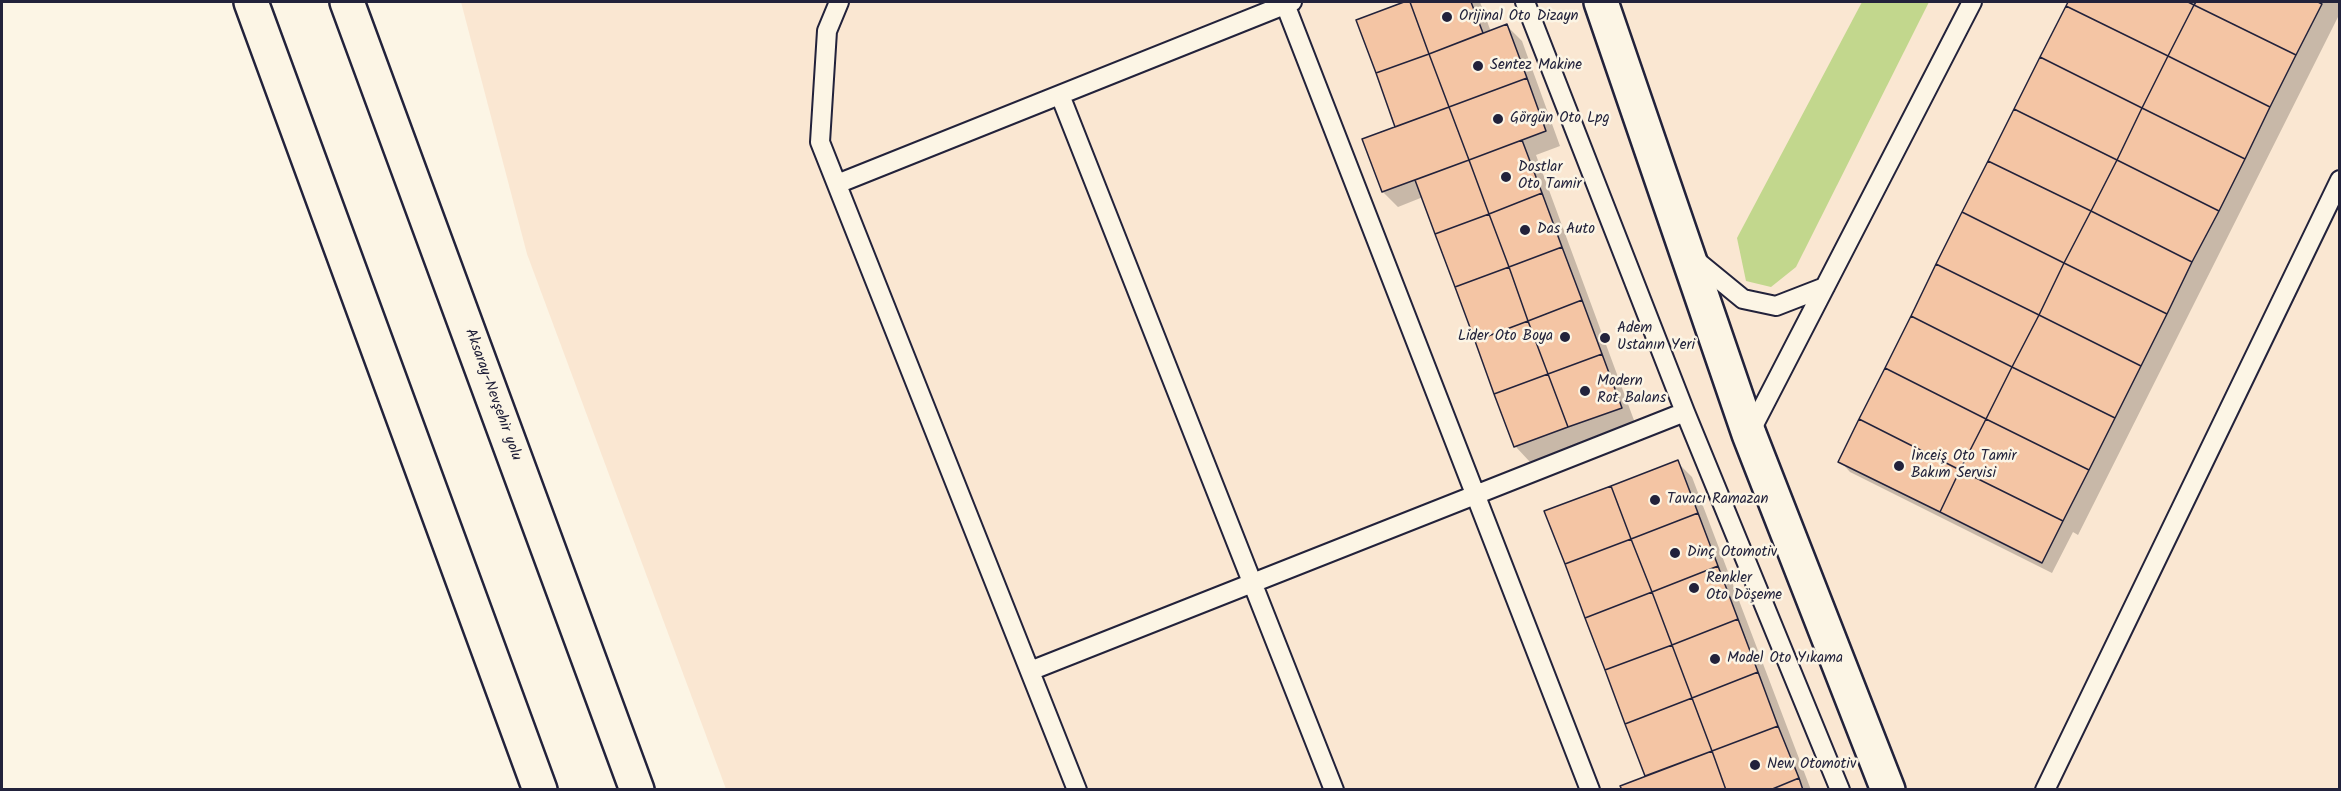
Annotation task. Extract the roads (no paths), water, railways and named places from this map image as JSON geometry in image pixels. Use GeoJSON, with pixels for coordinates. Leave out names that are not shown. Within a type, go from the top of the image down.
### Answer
{"type":"FeatureCollection","features":[{"type":"Feature","properties":{"kind":"main road"},"geometry":{"type":"LineString","coordinates":[[251,2],[540,789]]}},
{"type":"Feature","properties":{"kind":"main road","name":"Aksaray-Nevşehir yolu"},"geometry":{"type":"LineString","coordinates":[[347,2],[637,789]]}},
{"type":"Feature","properties":{"kind":"main road"},"geometry":{"type":"LineString","coordinates":[[1602,2],[1749,434],[1888,789]]}},
{"type":"Feature","properties":{"kind":"lane"},"geometry":{"type":"LineString","coordinates":[[839,2],[827,31],[820,142],[1077,789]]}},
{"type":"Feature","properties":{"kind":"lane"},"geometry":{"type":"LineString","coordinates":[[1526,2],[1685,412],[1840,789]]}},
{"type":"Feature","properties":{"kind":"lane"},"geometry":{"type":"LineString","coordinates":[[1749,434],[1972,2]]}},
{"type":"Feature","properties":{"kind":"lane"},"geometry":{"type":"LineString","coordinates":[[837,184],[1289,3],[1475,494],[1590,789]]}},
{"type":"Feature","properties":{"kind":"lane"},"geometry":{"type":"LineString","coordinates":[[1060,95],[1334,789]]}},
{"type":"Feature","properties":{"kind":"lane"},"geometry":{"type":"LineString","coordinates":[[2045,789],[2340,180]]}},
{"type":"Feature","properties":{"kind":"lane"},"geometry":{"type":"LineString","coordinates":[[1688,254],[1743,299],[1776,306],[1825,287]]}},
{"type":"Feature","properties":{"kind":"lane"},"geometry":{"type":"LineString","coordinates":[[1030,671],[1685,412]]}},
{"type":"Feature","properties":{"kind":"place","name":"Orijinal Oto Dizayn"},"geometry":{"type":"Point","coordinates":[1447,17]}},
{"type":"Feature","properties":{"kind":"place","name":"Sentez Makine"},"geometry":{"type":"Point","coordinates":[1478,66]}},
{"type":"Feature","properties":{"kind":"place","name":"Görgün Oto Lpg"},"geometry":{"type":"Point","coordinates":[1498,119]}},
{"type":"Feature","properties":{"kind":"place","name":"Dostlar Oto Tamir"},"geometry":{"type":"Point","coordinates":[1506,177]}},
{"type":"Feature","properties":{"kind":"place","name":"Das Auto"},"geometry":{"type":"Point","coordinates":[1525,230]}},
{"type":"Feature","properties":{"kind":"place","name":"Lider Oto Boya"},"geometry":{"type":"Point","coordinates":[1565,337]}},
{"type":"Feature","properties":{"kind":"place","name":"Adem Ustanın Yeri"},"geometry":{"type":"Point","coordinates":[1605,338]}},
{"type":"Feature","properties":{"kind":"place","name":"Modern Rot Balans"},"geometry":{"type":"Point","coordinates":[1585,391]}},
{"type":"Feature","properties":{"kind":"place","name":"İnceiş Oto Tamir Bakım Servisi"},"geometry":{"type":"Point","coordinates":[1899,466]}},
{"type":"Feature","properties":{"kind":"place","name":"Tavacı Ramazan"},"geometry":{"type":"Point","coordinates":[1655,500]}},
{"type":"Feature","properties":{"kind":"place","name":"Dinç Otomotiv"},"geometry":{"type":"Point","coordinates":[1675,553]}},
{"type":"Feature","properties":{"kind":"place","name":"Renkler Oto Döşeme"},"geometry":{"type":"Point","coordinates":[1694,588]}},
{"type":"Feature","properties":{"kind":"place","name":"Model Oto Yıkama"},"geometry":{"type":"Point","coordinates":[1715,659]}},
{"type":"Feature","properties":{"kind":"place","name":"New Otomotiv"},"geometry":{"type":"Point","coordinates":[1755,765]}}]}
